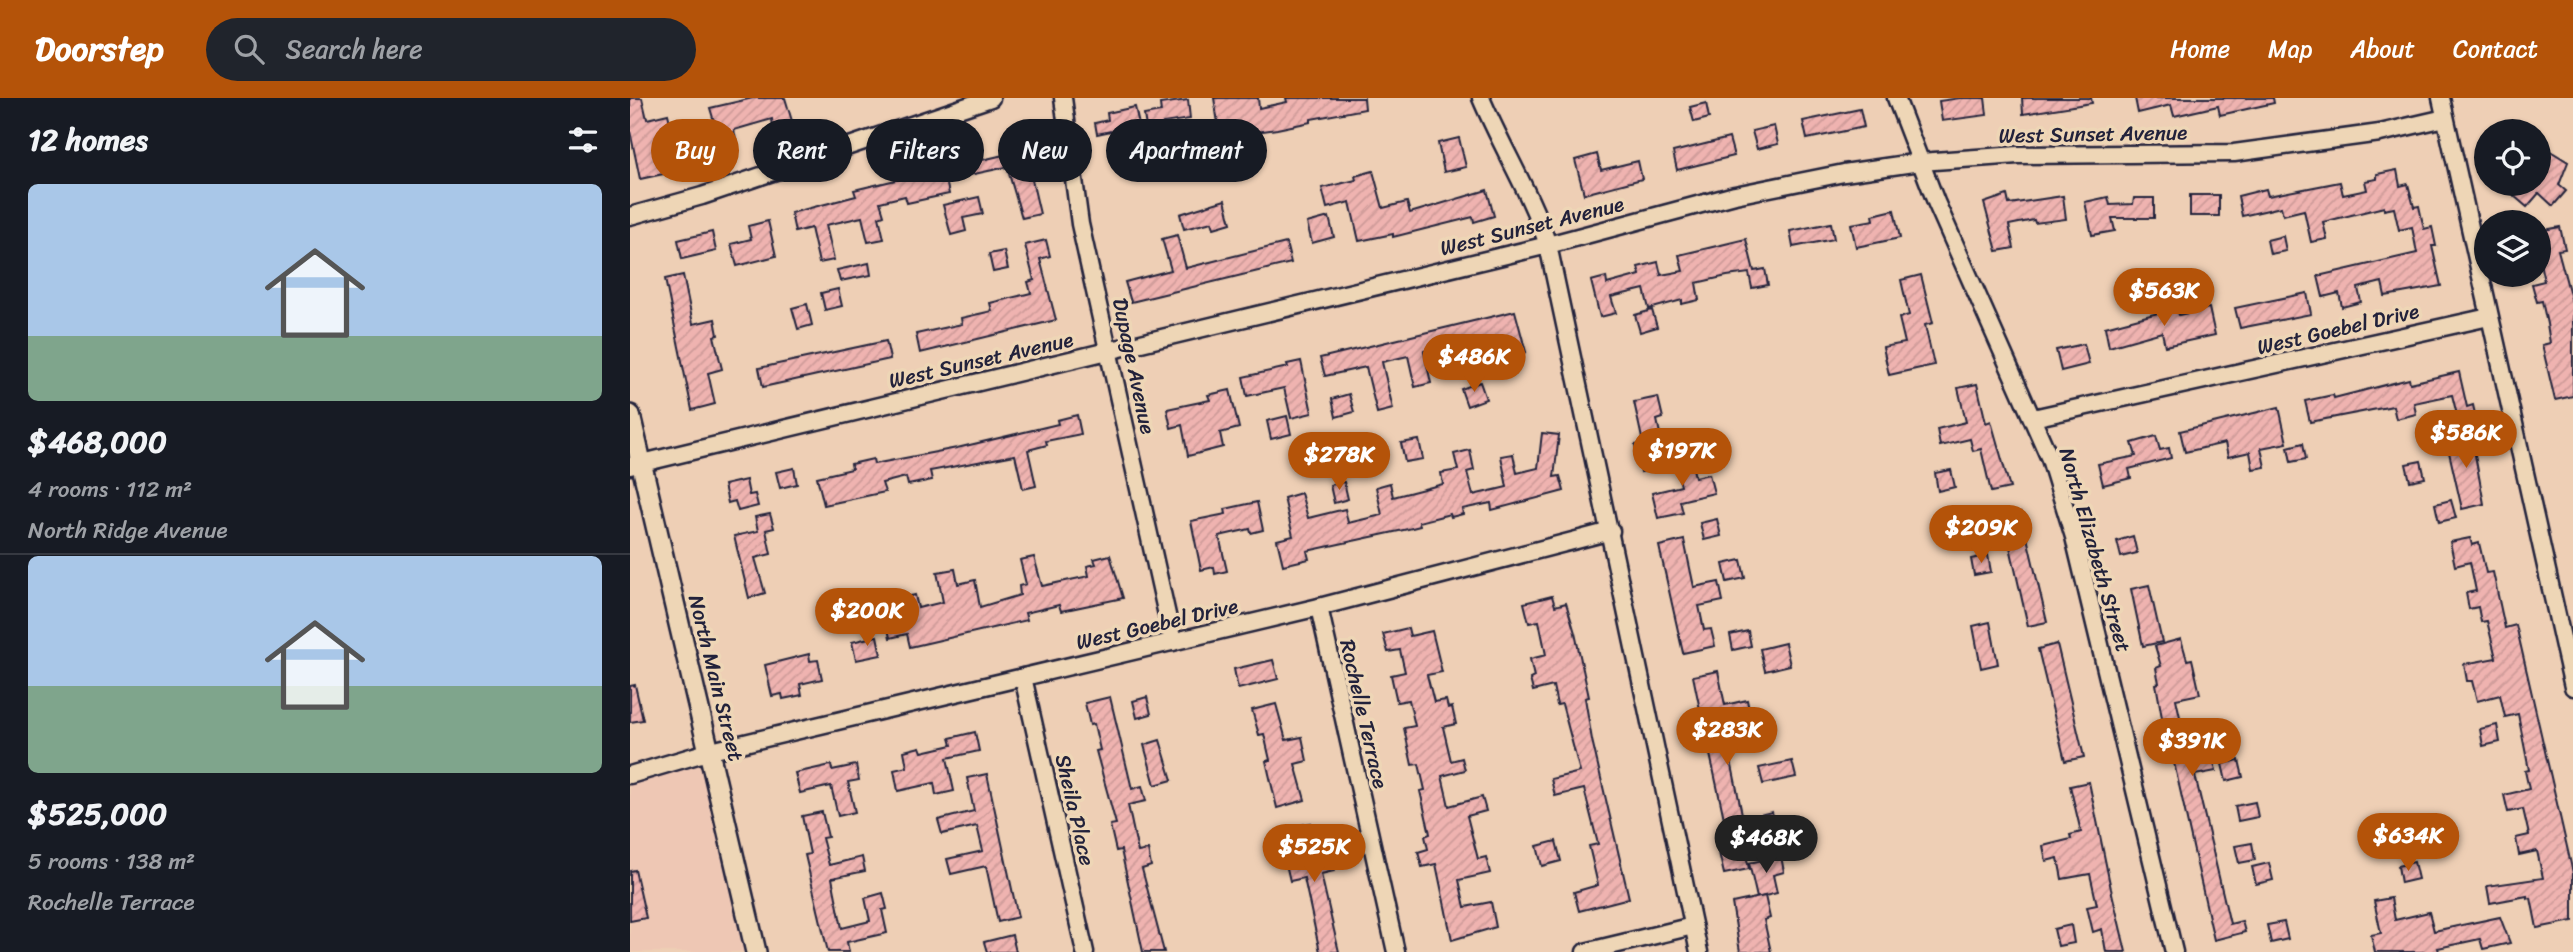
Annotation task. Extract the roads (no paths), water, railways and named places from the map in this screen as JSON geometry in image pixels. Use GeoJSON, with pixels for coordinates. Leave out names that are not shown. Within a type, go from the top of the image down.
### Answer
{"type":"FeatureCollection","features":[{"type":"Feature","properties":{"kind":"street"},"geometry":{"type":"LineString","coordinates":[[630,216],[702,196],[991,98]]}},
{"type":"Feature","properties":{"kind":"street","name":"Dupage Avenue"},"geometry":{"type":"LineString","coordinates":[[1063,98],[1080,224],[1173,642]]}},
{"type":"Feature","properties":{"kind":"street"},"geometry":{"type":"LineString","coordinates":[[1481,98],[1495,132],[1530,196],[1548,245],[1699,952]]}},
{"type":"Feature","properties":{"kind":"street","name":"North Elizabeth Street"},"geometry":{"type":"LineString","coordinates":[[1896,98],[1920,162],[2050,459],[2074,537],[2175,952]]}},
{"type":"Feature","properties":{"kind":"street"},"geometry":{"type":"LineString","coordinates":[[2441,98],[2573,687]]}},
{"type":"Feature","properties":{"kind":"street","name":"West Sunset Avenue"},"geometry":{"type":"LineString","coordinates":[[635,465],[1548,245],[1735,195],[1844,173],[1920,162],[2018,155],[2234,153],[2380,133],[2445,118]]}},
{"type":"Feature","properties":{"kind":"street","name":"West Goebel Drive"},"geometry":{"type":"LineString","coordinates":[[2033,418],[2489,317]]}},
{"type":"Feature","properties":{"kind":"street","name":"North Main Street"},"geometry":{"type":"LineString","coordinates":[[630,415],[635,465],[711,751],[756,952]]}},
{"type":"Feature","properties":{"kind":"street","name":"West Goebel Drive"},"geometry":{"type":"LineString","coordinates":[[630,775],[711,751],[1319,607],[1611,531]]}},
{"type":"Feature","properties":{"kind":"street","name":"Rochelle Terrace"},"geometry":{"type":"LineString","coordinates":[[1319,607],[1396,952]]}},
{"type":"Feature","properties":{"kind":"street","name":"Sheila Place"},"geometry":{"type":"LineString","coordinates":[[1023,677],[1085,952]]}},
{"type":"Feature","properties":{"kind":"street"},"geometry":{"type":"LineString","coordinates":[[1585,952],[1693,926]]}}]}
